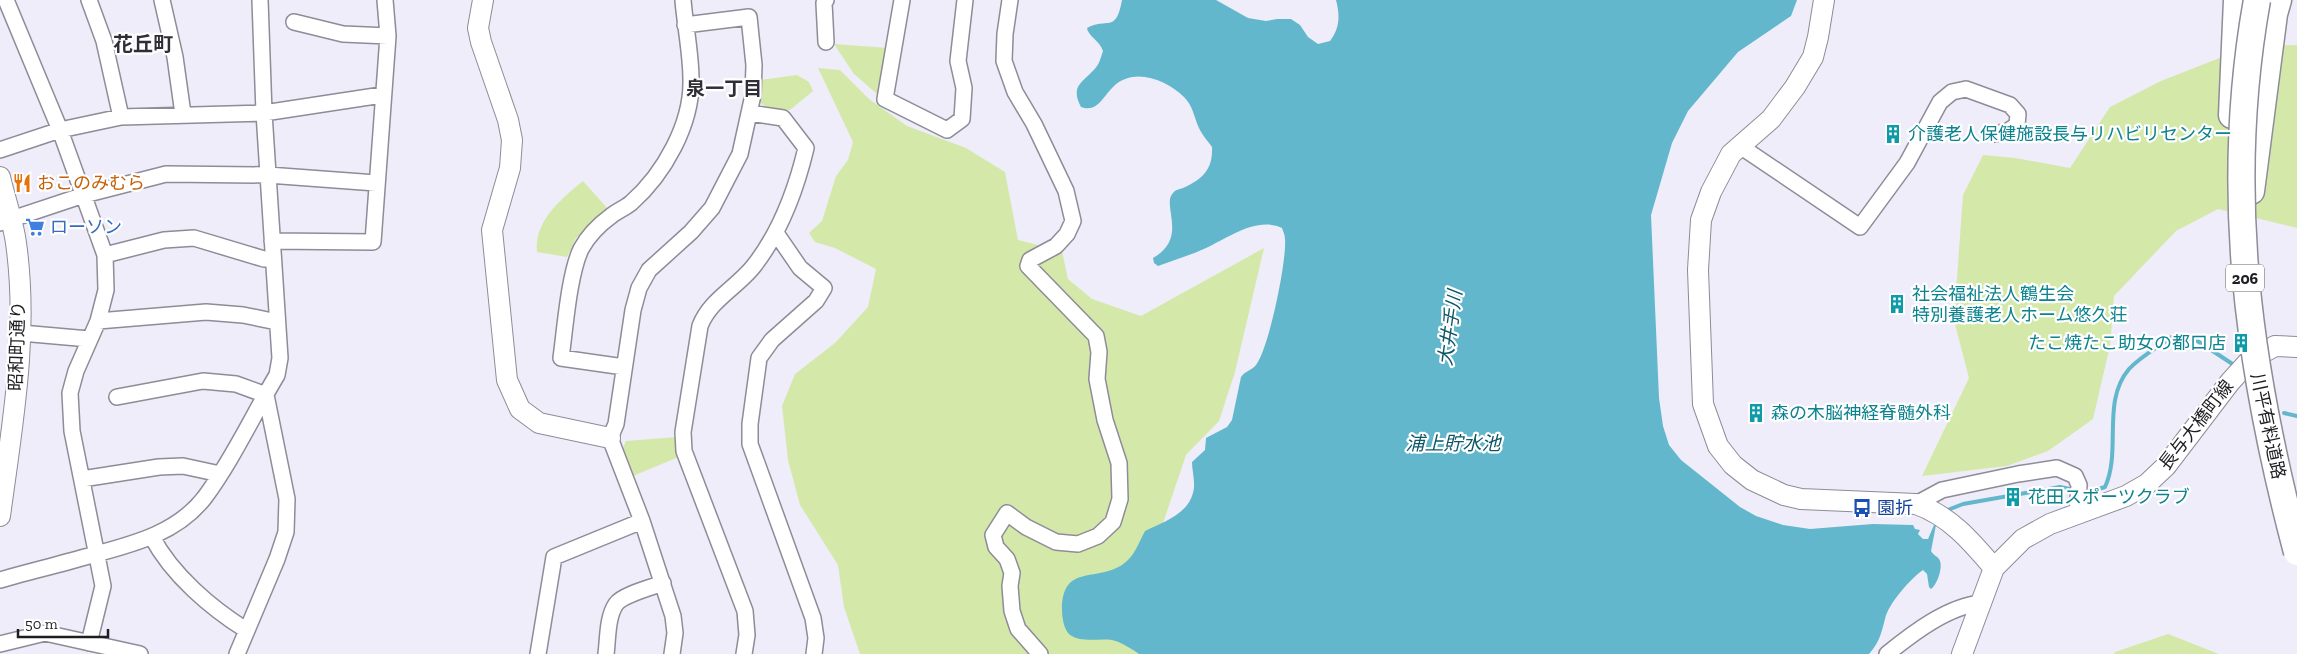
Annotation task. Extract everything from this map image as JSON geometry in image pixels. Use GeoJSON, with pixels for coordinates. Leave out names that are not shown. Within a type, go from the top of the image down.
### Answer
{"type":"FeatureCollection","features":[{"type":"Feature","properties":{"kind":"highway","name":"川平有料道路"},"geometry":{"type":"LineString","coordinates":[[2258,3],[2244,208],[2244,270],[2253,352],[2272,450],[2297,552]]}},
{"type":"Feature","properties":{"kind":"highway","name":"川平有料道路"},"geometry":{"type":"LineString","coordinates":[[2244,208],[2260,350],[2279,448],[2297,520]]}},
{"type":"Feature","properties":{"kind":"street"},"geometry":{"type":"LineString","coordinates":[[6,0],[60,130],[105,255],[106,290],[98,321],[76,371],[70,392],[72,431],[103,586],[89,643]]}},
{"type":"Feature","properties":{"kind":"street"},"geometry":{"type":"LineString","coordinates":[[89,0],[104,41],[121,117]]}},
{"type":"Feature","properties":{"kind":"street"},"geometry":{"type":"LineString","coordinates":[[162,0],[175,57],[183,114]]}},
{"type":"Feature","properties":{"kind":"street"},"geometry":{"type":"LineString","coordinates":[[0,580],[98,554],[152,537],[182,520],[204,498],[220,474],[277,375],[280,358],[264,113],[260,0]]}},
{"type":"Feature","properties":{"kind":"street"},"geometry":{"type":"LineString","coordinates":[[272,241],[373,242],[382,95],[388,36],[385,0]]}},
{"type":"Feature","properties":{"kind":"street"},"geometry":{"type":"LineString","coordinates":[[484,0],[479,21],[481,42],[508,120],[512,140],[510,168],[492,230],[507,380],[520,409],[539,423],[610,438]]}},
{"type":"Feature","properties":{"kind":"street"},"geometry":{"type":"LineString","coordinates":[[624,367],[561,358],[574,268],[581,249],[593,232],[611,216],[630,204],[657,173],[676,146],[688,111],[692,80],[683,0]]}},
{"type":"Feature","properties":{"kind":"street"},"geometry":{"type":"LineString","coordinates":[[826,0],[824,3],[826,42]]}},
{"type":"Feature","properties":{"kind":"street"},"geometry":{"type":"LineString","coordinates":[[902,0],[885,99],[946,130],[962,119],[964,88],[958,61],[965,0]]}},
{"type":"Feature","properties":{"kind":"street"},"geometry":{"type":"LineString","coordinates":[[1010,0],[1005,34],[1004,62],[1015,92],[1034,124],[1066,191],[1073,221],[1067,234],[1056,246],[1030,260],[1028,266],[1096,336],[1099,352],[1097,379],[1105,420],[1119,463],[1120,499],[1113,522],[1098,536],[1078,544],[1056,542],[1026,527],[1007,513],[993,535],[996,547],[1007,559],[1012,573],[1010,586],[1012,611],[1018,629],[1040,654]]}},
{"type":"Feature","properties":{"kind":"street"},"geometry":{"type":"LineString","coordinates":[[1824,0],[1813,57],[1795,87],[1771,119],[1731,154],[1722,169],[1701,220],[1698,270],[1703,404],[1718,446],[1733,465],[1752,480],[1784,495],[1801,499],[1916,504],[1942,516],[1994,568]]}},
{"type":"Feature","properties":{"kind":"street"},"geometry":{"type":"LineString","coordinates":[[672,654],[675,633],[673,616],[642,521],[610,438],[616,424],[633,310],[639,288],[649,270],[692,232],[712,208],[740,154],[753,95],[754,65],[749,17],[685,25]]}},
{"type":"Feature","properties":{"kind":"street"},"geometry":{"type":"LineString","coordinates":[[294,22],[343,34],[388,36]]}},
{"type":"Feature","properties":{"kind":"street"},"geometry":{"type":"LineString","coordinates":[[1740,146],[1860,227],[1907,163],[1940,102],[1952,92],[1966,89],[2010,105],[2018,114],[2017,125],[2008,131],[1995,134]]}},
{"type":"Feature","properties":{"kind":"street"},"geometry":{"type":"LineString","coordinates":[[0,150],[60,130],[121,117],[264,113],[382,95]]}},
{"type":"Feature","properties":{"kind":"street"},"geometry":{"type":"LineString","coordinates":[[744,654],[747,635],[745,611],[684,451],[683,432],[700,326],[704,315],[753,267],[776,233],[798,179],[806,148],[783,118],[750,113]]}},
{"type":"Feature","properties":{"kind":"street"},"geometry":{"type":"LineString","coordinates":[[5,221],[84,195],[166,174],[268,175],[376,183]]}},
{"type":"Feature","properties":{"kind":"street","name":"昭和町通り"},"geometry":{"type":"LineString","coordinates":[[0,176],[5,221],[16,243],[21,333],[19,368],[0,516]]}},
{"type":"Feature","properties":{"kind":"street"},"geometry":{"type":"LineString","coordinates":[[776,233],[800,268],[824,288],[816,301],[772,340],[760,358],[750,424],[750,444],[813,618],[816,638],[814,654]]}},
{"type":"Feature","properties":{"kind":"street"},"geometry":{"type":"LineString","coordinates":[[105,255],[164,240],[194,238],[264,259],[273,259]]}},
{"type":"Feature","properties":{"kind":"street"},"geometry":{"type":"LineString","coordinates":[[98,321],[206,312],[243,315],[277,322]]}},
{"type":"Feature","properties":{"kind":"street"},"geometry":{"type":"LineString","coordinates":[[21,333],[89,339]]}},
{"type":"Feature","properties":{"kind":"street","name":"長与大橋町線"},"geometry":{"type":"LineString","coordinates":[[1962,654],[1994,568],[2023,539],[2050,524],[2078,499],[2126,496],[2147,484],[2166,466],[2230,382],[2250,360],[2275,346],[2297,347]]}},
{"type":"Feature","properties":{"kind":"street"},"geometry":{"type":"LineString","coordinates":[[117,397],[203,381],[236,384],[266,395]]}},
{"type":"Feature","properties":{"kind":"street"},"geometry":{"type":"LineString","coordinates":[[237,654],[277,559],[286,532],[288,500],[266,395]]}},
{"type":"Feature","properties":{"kind":"street"},"geometry":{"type":"LineString","coordinates":[[82,479],[159,467],[183,466],[220,474]]}},
{"type":"Feature","properties":{"kind":"street"},"geometry":{"type":"LineString","coordinates":[[1916,504],[1942,490],[2057,468],[2076,476],[2078,499]]}},
{"type":"Feature","properties":{"kind":"street"},"geometry":{"type":"LineString","coordinates":[[538,654],[554,557],[642,521]]}},
{"type":"Feature","properties":{"kind":"street"},"geometry":{"type":"LineString","coordinates":[[152,537],[183,579],[227,618],[246,630]]}},
{"type":"Feature","properties":{"kind":"street"},"geometry":{"type":"LineString","coordinates":[[606,654],[610,619],[616,603],[622,598],[662,583]]}},
{"type":"Feature","properties":{"kind":"street"},"geometry":{"type":"LineString","coordinates":[[1888,654],[1915,631],[1968,604],[1982,603]]}},
{"type":"Feature","properties":{"kind":"street"},"geometry":{"type":"LineString","coordinates":[[0,644],[45,633],[140,654]]}},
{"type":"Feature","properties":{"kind":"green space"},"geometry":{"type":"Polygon","coordinates":[[[834,44],[888,48],[877,94],[854,74],[834,44]]]}},
{"type":"Feature","properties":{"kind":"green space"},"geometry":{"type":"Polygon","coordinates":[[[2297,45],[2297,228],[2218,209],[2176,231],[2114,296],[2110,346],[2093,419],[2048,451],[2007,466],[1922,476],[1969,378],[1954,320],[1963,195],[1983,155],[2015,158],[2070,168],[2110,107],[2161,81],[2250,46],[2297,45]]]}},
{"type":"Feature","properties":{"kind":"green space"},"geometry":{"type":"Polygon","coordinates":[[[818,68],[840,70],[869,99],[907,126],[966,148],[1005,172],[1018,240],[1062,251],[1068,279],[1092,299],[1141,316],[1264,248],[1235,372],[1219,421],[1186,455],[1155,547],[1135,622],[1155,654],[860,654],[844,607],[838,565],[800,505],[788,460],[782,406],[795,374],[835,343],[868,307],[876,269],[835,248],[815,242],[809,233],[822,221],[836,176],[848,160],[853,142],[818,68]]]}},
{"type":"Feature","properties":{"kind":"green space"},"geometry":{"type":"Polygon","coordinates":[[[797,75],[809,82],[813,91],[790,110],[779,110],[761,103],[761,80],[797,75]]]}},
{"type":"Feature","properties":{"kind":"green space"},"geometry":{"type":"Polygon","coordinates":[[[583,181],[608,209],[576,238],[567,257],[537,252],[537,241],[544,221],[558,203],[583,181]]]}},
{"type":"Feature","properties":{"kind":"green space"},"geometry":{"type":"Polygon","coordinates":[[[677,437],[681,456],[633,476],[623,448],[626,441],[677,437]]]}},
{"type":"Feature","properties":{"kind":"green space"},"geometry":{"type":"Polygon","coordinates":[[[2168,634],[2219,654],[2114,654],[2115,652],[2168,634]]]}},
{"type":"Feature","properties":{"kind":"water","name":"浦上貯水池"},"geometry":{"type":"Polygon","coordinates":[[[1122,0],[1216,0],[1248,18],[1266,21],[1291,19],[1300,25],[1308,37],[1318,44],[1330,41],[1336,31],[1338,11],[1336,0],[1797,0],[1791,16],[1738,52],[1688,111],[1672,143],[1651,215],[1659,398],[1663,426],[1669,445],[1681,460],[1740,507],[1756,516],[1783,525],[1810,529],[1873,524],[1913,525],[1915,529],[1920,530],[1918,534],[1923,539],[1928,539],[1934,525],[1936,525],[1931,551],[1939,559],[1941,566],[1933,587],[1931,589],[1929,587],[1927,574],[1923,570],[1906,585],[1887,613],[1880,637],[1869,654],[1139,654],[1123,644],[1112,640],[1085,640],[1070,635],[1065,627],[1062,613],[1063,596],[1068,586],[1074,580],[1112,570],[1122,565],[1133,554],[1145,531],[1174,517],[1190,501],[1194,485],[1192,462],[1205,450],[1206,438],[1227,427],[1232,420],[1241,377],[1256,365],[1261,356],[1276,304],[1285,250],[1285,238],[1282,228],[1263,225],[1253,226],[1200,251],[1158,266],[1154,263],[1153,258],[1164,250],[1170,241],[1172,222],[1170,198],[1175,191],[1201,177],[1209,167],[1212,147],[1200,131],[1187,100],[1168,85],[1150,78],[1131,77],[1122,80],[1096,106],[1092,108],[1081,107],[1077,93],[1078,88],[1097,66],[1103,51],[1087,28],[1114,21],[1120,11],[1122,0]]]}},
{"type":"Feature","properties":{"kind":"waterway"},"geometry":{"type":"LineString","coordinates":[[2082,490],[2092,491],[2105,487],[2110,473],[2112,458],[2116,396],[2121,382],[2129,369],[2139,360],[2172,337],[2196,340],[2234,365]]}},
{"type":"Feature","properties":{"kind":"waterway"},"geometry":{"type":"LineString","coordinates":[[2284,413],[2297,416]]}},
{"type":"Feature","properties":{"kind":"waterway"},"geometry":{"type":"LineString","coordinates":[[1945,511],[1963,504],[2060,487],[2075,490]]}},
{"type":"Feature","properties":{"kind":"place","name":"介護老人保健施設長与リハビリセンター"},"geometry":{"type":"Point","coordinates":[1893,134]}},
{"type":"Feature","properties":{"kind":"place","name":"おこのみむら"},"geometry":{"type":"Point","coordinates":[22,183]}},
{"type":"Feature","properties":{"kind":"place","name":"ローソン"},"geometry":{"type":"Point","coordinates":[35,227]}},
{"type":"Feature","properties":{"kind":"place","name":"社会福祉法人鶴生会 特別養護老人ホーム悠久荘"},"geometry":{"type":"Point","coordinates":[1897,304]}},
{"type":"Feature","properties":{"kind":"place","name":"たこ焼たこ助女の都口店"},"geometry":{"type":"Point","coordinates":[2241,343]}},
{"type":"Feature","properties":{"kind":"place","name":"森の木脳神経脊髄外科"},"geometry":{"type":"Point","coordinates":[1756,413]}},
{"type":"Feature","properties":{"kind":"place","name":"花田スポーツクラブ"},"geometry":{"type":"Point","coordinates":[2013,497]}},
{"type":"Feature","properties":{"kind":"place","name":"園折"},"geometry":{"type":"Point","coordinates":[1862,508]}},
{"type":"Feature","properties":{"kind":"district","name":"花丘町"},"geometry":{"type":"Point","coordinates":[143,44]}},
{"type":"Feature","properties":{"kind":"district","name":"泉一丁目"},"geometry":{"type":"Point","coordinates":[724,88]}},
{"type":"Feature","properties":{"kind":"water label","name":"大井手川"},"geometry":{"type":"Point","coordinates":[1450,328]}}]}
